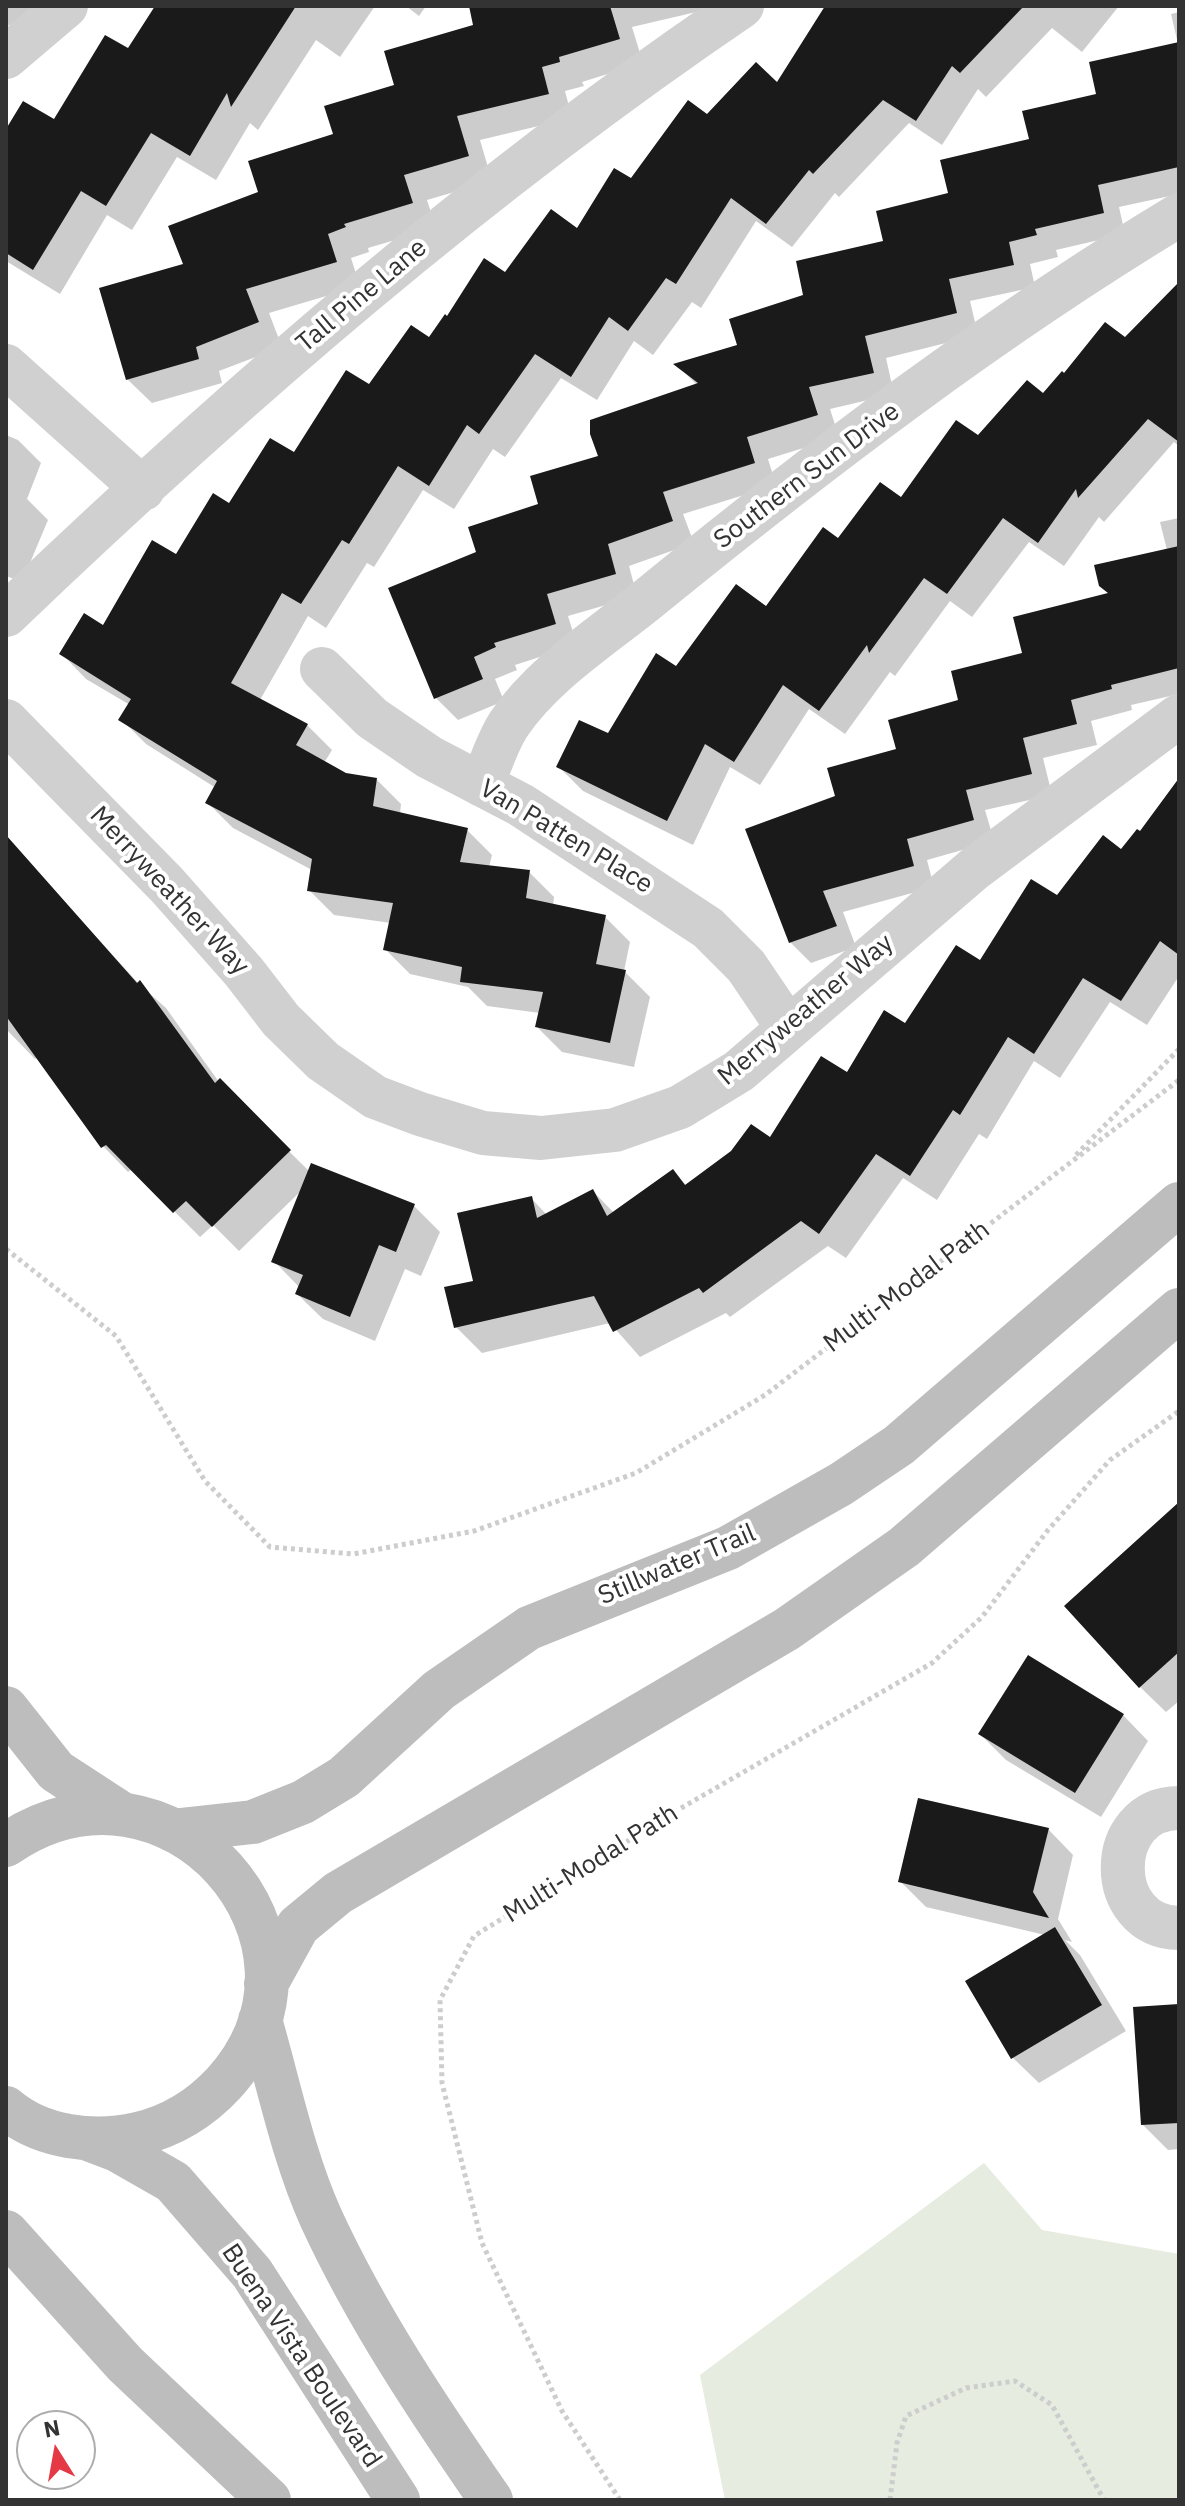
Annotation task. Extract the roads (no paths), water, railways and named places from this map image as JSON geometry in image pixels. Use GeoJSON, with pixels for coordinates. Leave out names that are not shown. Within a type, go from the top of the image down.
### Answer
{"type":"FeatureCollection","features":[{"type":"Feature","properties":{"kind":"main road","name":"Stillwater Trail"},"geometry":{"type":"LineString","coordinates":[[180,1830],[253,1822],[303,1802],[344,1777],[439,1690],[529,1628],[728,1548],[841,1484],[899,1445],[1179,1204]]}},
{"type":"Feature","properties":{"kind":"main road"},"geometry":{"type":"LineString","coordinates":[[263,2002],[298,1926],[338,1893],[787,1629],[904,1547],[1179,1310]]}},
{"type":"Feature","properties":{"kind":"main road","name":"Buena Vista Boulevard"},"geometry":{"type":"LineString","coordinates":[[6,1708],[56,1771],[122,1814]]}},
{"type":"Feature","properties":{"kind":"main road","name":"Buena Vista Boulevard"},"geometry":{"type":"LineString","coordinates":[[6,1845],[28,1830],[74,1815],[122,1814],[180,1830],[221,1863],[248,1903],[264,1948],[263,2002],[292,2133],[321,2217],[412,2385],[491,2500]]}},
{"type":"Feature","properties":{"kind":"main road","name":"Buena Vista Boulevard"},"geometry":{"type":"LineString","coordinates":[[6,2108],[61,2135],[111,2140],[161,2129],[205,2104],[239,2066],[263,2002]]}},
{"type":"Feature","properties":{"kind":"main road","name":"Buena Vista Boulevard"},"geometry":{"type":"LineString","coordinates":[[82,2137],[117,2150],[173,2182],[252,2273],[398,2500]]}},
{"type":"Feature","properties":{"kind":"main road"},"geometry":{"type":"LineString","coordinates":[[6,2232],[125,2364],[269,2500]]}},
{"type":"Feature","properties":{"kind":"street"},"geometry":{"type":"LineString","coordinates":[[6,57],[66,6]]}},
{"type":"Feature","properties":{"kind":"street","name":"Tall Pine Lane"},"geometry":{"type":"LineString","coordinates":[[6,615],[278,367],[430,238],[567,131],[742,6]]}},
{"type":"Feature","properties":{"kind":"street","name":"Southern Sun Drive"},"geometry":{"type":"LineString","coordinates":[[482,785],[508,725],[543,685],[815,467],[982,345],[1179,215]]}},
{"type":"Feature","properties":{"kind":"street"},"geometry":{"type":"LineString","coordinates":[[6,366],[143,489]]}},
{"type":"Feature","properties":{"kind":"street","name":"Van Patten Place"},"geometry":{"type":"LineString","coordinates":[[322,669],[372,718],[429,757],[521,805],[708,928],[746,966],[788,1028]]}},
{"type":"Feature","properties":{"kind":"street","name":"Merryweather Way"},"geometry":{"type":"LineString","coordinates":[[6,721],[167,885],[244,972],[281,1020],[323,1061],[375,1097],[483,1133],[541,1138],[615,1130],[680,1107],[739,1071],[974,869],[1179,716]]}},
{"type":"Feature","properties":{"kind":"street"},"geometry":{"type":"LineString","coordinates":[[1179,1808],[1147,1817],[1131,1834],[1121,1856],[1121,1880],[1130,1902],[1147,1918],[1179,1928]]}}]}
